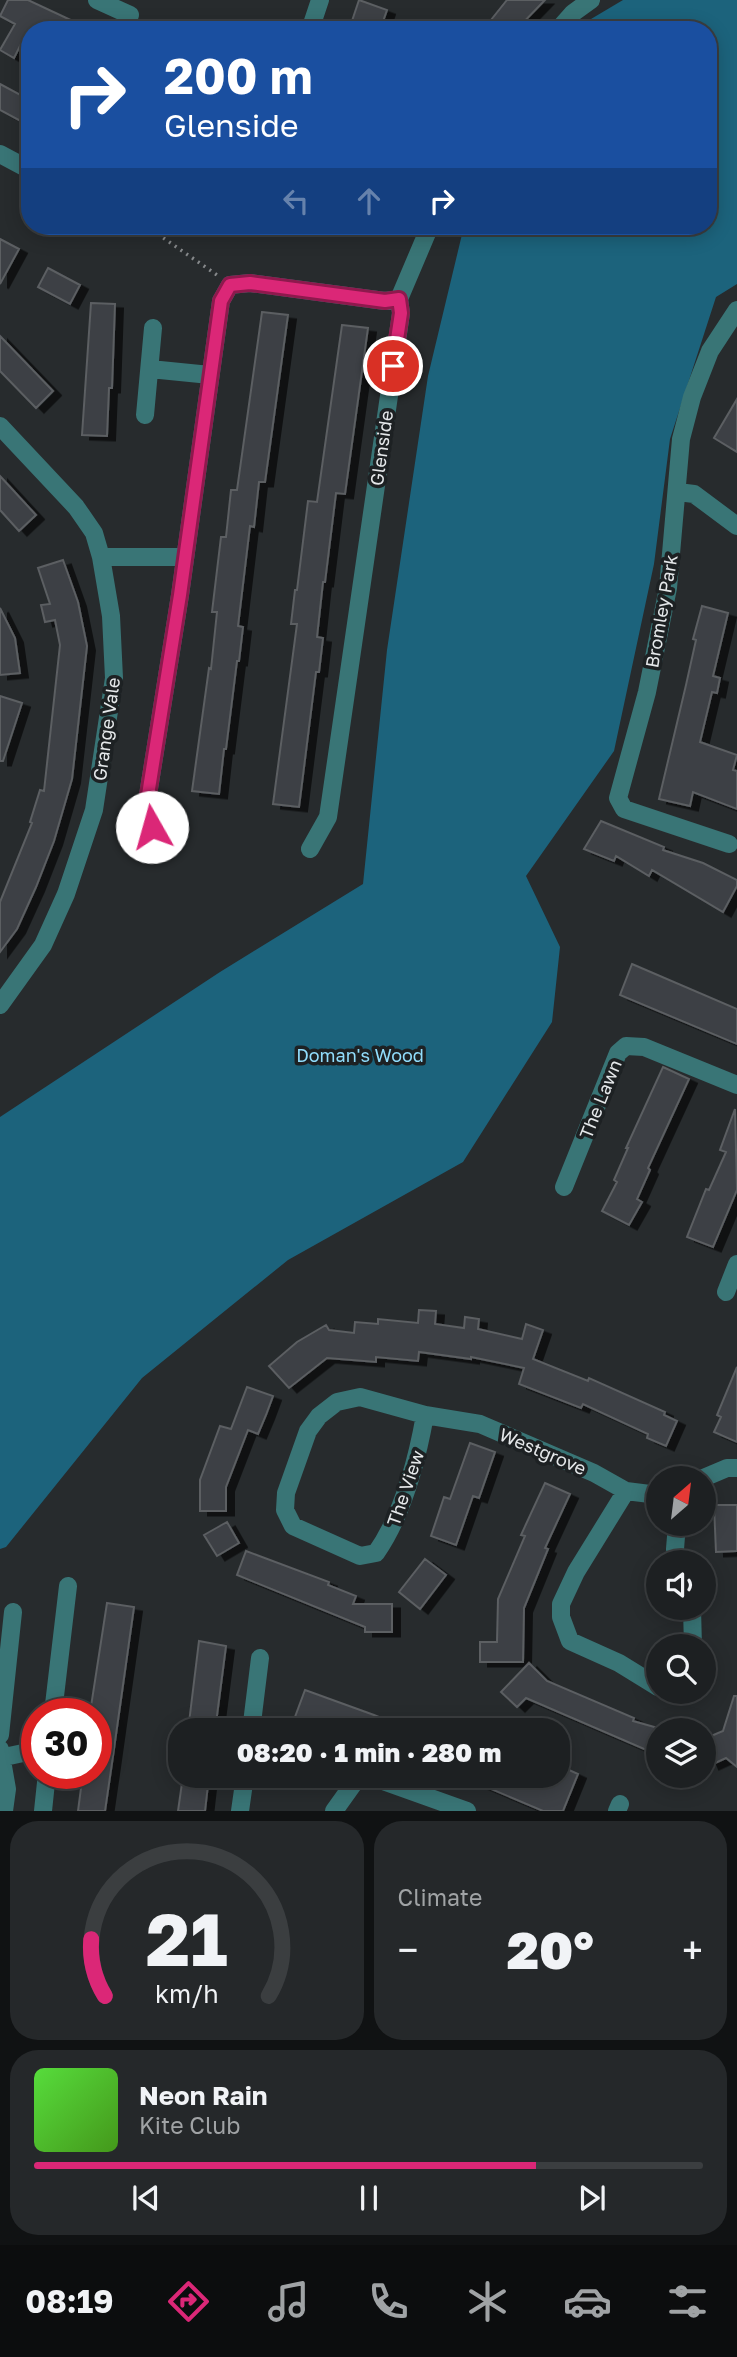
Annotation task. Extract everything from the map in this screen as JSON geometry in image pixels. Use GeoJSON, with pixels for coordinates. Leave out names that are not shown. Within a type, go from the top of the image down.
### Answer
{"type":"FeatureCollection","features":[{"type":"Feature","properties":{"kind":"street"},"geometry":{"type":"LineString","coordinates":[[97,0],[130,15]]}},
{"type":"Feature","properties":{"kind":"street"},"geometry":{"type":"LineString","coordinates":[[313,21],[320,0]]}},
{"type":"Feature","properties":{"kind":"street"},"geometry":{"type":"LineString","coordinates":[[566,21],[592,0]]}},
{"type":"Feature","properties":{"kind":"street"},"geometry":{"type":"LineString","coordinates":[[0,153],[21,165]]}},
{"type":"Feature","properties":{"kind":"street"},"geometry":{"type":"LineString","coordinates":[[152,827],[148,795],[221,301],[230,285],[250,283],[385,301],[399,299],[426,235]]}},
{"type":"Feature","properties":{"kind":"street","name":"Glenside"},"geometry":{"type":"LineString","coordinates":[[310,849],[328,817],[401,313],[399,299]]}},
{"type":"Feature","properties":{"kind":"street","name":"Bromley Park"},"geometry":{"type":"LineString","coordinates":[[729,845],[624,809],[618,798],[647,692],[668,588],[681,439],[692,397],[710,351],[737,310]]}},
{"type":"Feature","properties":{"kind":"street"},"geometry":{"type":"LineString","coordinates":[[145,415],[153,328]]}},
{"type":"Feature","properties":{"kind":"street"},"geometry":{"type":"LineString","coordinates":[[149,369],[210,375]]}},
{"type":"Feature","properties":{"kind":"street","name":"Grange Vale"},"geometry":{"type":"LineString","coordinates":[[0,426],[76,507],[94,533],[102,557],[111,616],[114,678],[94,810],[66,894],[43,945],[0,1005]]}},
{"type":"Feature","properties":{"kind":"street"},"geometry":{"type":"LineString","coordinates":[[678,492],[694,494],[737,526]]}},
{"type":"Feature","properties":{"kind":"street"},"geometry":{"type":"LineString","coordinates":[[102,557],[184,557]]}},
{"type":"Feature","properties":{"kind":"street","name":"The Lawn"},"geometry":{"type":"LineString","coordinates":[[564,1186],[618,1053],[626,1046],[643,1047],[737,1085]]}},
{"type":"Feature","properties":{"kind":"street"},"geometry":{"type":"LineString","coordinates":[[726,1292],[737,1264]]}},
{"type":"Feature","properties":{"kind":"street","name":"The View"},"geometry":{"type":"LineString","coordinates":[[360,1397],[425,1415],[421,1440],[391,1532],[376,1553],[360,1556],[293,1526],[285,1510],[286,1493],[308,1432],[319,1416],[337,1402],[360,1397]]}},
{"type":"Feature","properties":{"kind":"street","name":"Westgrove"},"geometry":{"type":"LineString","coordinates":[[425,1415],[480,1424],[594,1473],[626,1490],[646,1492]]}},
{"type":"Feature","properties":{"kind":"street"},"geometry":{"type":"LineString","coordinates":[[716,1473],[727,1468],[737,1468]]}},
{"type":"Feature","properties":{"kind":"street"},"geometry":{"type":"LineString","coordinates":[[626,1490],[576,1572],[561,1604],[561,1617],[570,1641],[619,1662],[646,1679]]}},
{"type":"Feature","properties":{"kind":"street"},"geometry":{"type":"LineString","coordinates":[[55,1698],[68,1586]]}},
{"type":"Feature","properties":{"kind":"street"},"geometry":{"type":"LineString","coordinates":[[0,1735],[13,1612]]}},
{"type":"Feature","properties":{"kind":"street"},"geometry":{"type":"LineString","coordinates":[[253,1718],[260,1658]]}},
{"type":"Feature","properties":{"kind":"street"},"geometry":{"type":"LineString","coordinates":[[4,1811],[7,1789],[0,1755],[21,1752]]}},
{"type":"Feature","properties":{"kind":"street"},"geometry":{"type":"LineString","coordinates":[[240,1811],[243,1788]]}},
{"type":"Feature","properties":{"kind":"street"},"geometry":{"type":"LineString","coordinates":[[334,1811],[350,1788]]}},
{"type":"Feature","properties":{"kind":"street"},"geometry":{"type":"LineString","coordinates":[[403,1788],[467,1811]]}},
{"type":"Feature","properties":{"kind":"street"},"geometry":{"type":"LineString","coordinates":[[43,1811],[45,1789]]}},
{"type":"Feature","properties":{"kind":"path"},"geometry":{"type":"LineString","coordinates":[[159,235],[230,285]]}},
{"type":"Feature","properties":{"kind":"green space","name":"Doman's Wood"},"geometry":{"type":"Polygon","coordinates":[[[623,0],[737,0],[737,284],[716,297],[670,439],[654,564],[614,751],[526,876],[560,947],[552,1022],[463,1162],[288,1260],[142,1378],[6,1547],[0,1549],[0,1117],[220,972],[363,884],[387,650],[428,376],[462,235],[717,235],[717,21],[590,21],[623,0]]]}},
{"type":"Feature","properties":{"kind":"building"},"geometry":{"type":"Polygon","coordinates":[[[8,0],[28,0],[73,21],[21,21],[21,44],[14,58],[0,50],[15,24],[0,16],[8,0]]]}},
{"type":"Feature","properties":{"kind":"building"},"geometry":{"type":"Polygon","coordinates":[[[359,0],[387,10],[383,21],[352,21],[359,0]]]}},
{"type":"Feature","properties":{"kind":"building"},"geometry":{"type":"Polygon","coordinates":[[[507,0],[545,0],[525,21],[490,21],[507,0]]]}},
{"type":"Feature","properties":{"kind":"building"},"geometry":{"type":"Polygon","coordinates":[[[0,84],[21,95],[21,121],[0,110],[0,84]]]}},
{"type":"Feature","properties":{"kind":"building"},"geometry":{"type":"Polygon","coordinates":[[[0,239],[19,249],[0,284],[0,239]]]}},
{"type":"Feature","properties":{"kind":"building"},"geometry":{"type":"Polygon","coordinates":[[[48,268],[80,285],[70,304],[38,287],[48,268]]]}},
{"type":"Feature","properties":{"kind":"building"},"geometry":{"type":"Polygon","coordinates":[[[91,303],[115,304],[107,436],[82,435],[91,303]]]}},
{"type":"Feature","properties":{"kind":"building"},"geometry":{"type":"Polygon","coordinates":[[[262,312],[288,315],[265,482],[259,482],[254,527],[250,526],[238,626],[243,627],[239,661],[219,794],[192,791],[209,668],[211,669],[217,612],[212,612],[221,537],[226,537],[231,490],[237,490],[262,312]]]}},
{"type":"Feature","properties":{"kind":"building"},"geometry":{"type":"Polygon","coordinates":[[[342,325],[368,328],[345,494],[336,493],[317,637],[323,638],[319,672],[316,672],[299,807],[273,804],[297,624],[291,624],[295,590],[308,501],[317,502],[342,325]]]}},
{"type":"Feature","properties":{"kind":"building"},"geometry":{"type":"Polygon","coordinates":[[[0,336],[53,391],[36,408],[0,371],[0,336]]]}},
{"type":"Feature","properties":{"kind":"building"},"geometry":{"type":"Polygon","coordinates":[[[737,399],[737,452],[714,438],[737,399]]]}},
{"type":"Feature","properties":{"kind":"building"},"geometry":{"type":"Polygon","coordinates":[[[0,476],[36,515],[19,531],[0,510],[0,476]]]}},
{"type":"Feature","properties":{"kind":"building"},"geometry":{"type":"Polygon","coordinates":[[[63,560],[78,602],[87,646],[72,779],[54,841],[36,887],[17,929],[0,952],[0,902],[32,823],[30,822],[40,790],[44,791],[60,645],[55,620],[45,622],[41,605],[50,604],[38,568],[63,560]]]}},
{"type":"Feature","properties":{"kind":"building"},"geometry":{"type":"Polygon","coordinates":[[[702,606],[728,613],[713,676],[720,678],[717,693],[712,692],[700,742],[737,755],[733,770],[737,771],[737,809],[693,792],[690,806],[659,799],[702,606]]]}},
{"type":"Feature","properties":{"kind":"building"},"geometry":{"type":"Polygon","coordinates":[[[0,608],[15,638],[20,673],[0,675],[0,608]]]}},
{"type":"Feature","properties":{"kind":"building"},"geometry":{"type":"Polygon","coordinates":[[[0,696],[22,703],[3,761],[0,761],[0,696]]]}},
{"type":"Feature","properties":{"kind":"building"},"geometry":{"type":"Polygon","coordinates":[[[601,821],[737,880],[737,886],[723,912],[652,870],[649,876],[616,856],[614,861],[584,849],[601,821]]]}},
{"type":"Feature","properties":{"kind":"building"},"geometry":{"type":"Polygon","coordinates":[[[632,964],[737,1009],[737,1044],[620,995],[632,964]]]}},
{"type":"Feature","properties":{"kind":"building"},"geometry":{"type":"Polygon","coordinates":[[[663,1067],[689,1079],[648,1168],[650,1170],[637,1199],[642,1202],[629,1225],[602,1211],[617,1182],[614,1180],[626,1148],[663,1067]]]}},
{"type":"Feature","properties":{"kind":"building"},"geometry":{"type":"Polygon","coordinates":[[[735,1109],[737,1190],[713,1247],[687,1237],[706,1189],[709,1190],[726,1152],[720,1150],[735,1109]]]}},
{"type":"Feature","properties":{"kind":"building"},"geometry":{"type":"Polygon","coordinates":[[[419,1310],[436,1311],[435,1324],[464,1328],[465,1317],[479,1319],[478,1329],[522,1339],[526,1324],[543,1330],[533,1359],[588,1381],[589,1378],[665,1412],[664,1415],[677,1421],[666,1446],[647,1438],[648,1434],[583,1404],[581,1408],[519,1384],[524,1368],[471,1357],[419,1352],[418,1361],[376,1357],[376,1362],[327,1358],[289,1388],[269,1366],[297,1342],[326,1325],[329,1330],[354,1333],[355,1322],[378,1324],[378,1319],[418,1323],[419,1310]]]}},
{"type":"Feature","properties":{"kind":"building"},"geometry":{"type":"Polygon","coordinates":[[[737,1367],[737,1442],[714,1432],[721,1417],[717,1415],[737,1367]]]}},
{"type":"Feature","properties":{"kind":"building"},"geometry":{"type":"Polygon","coordinates":[[[247,1387],[273,1396],[266,1415],[258,1434],[248,1430],[226,1487],[226,1511],[200,1511],[200,1480],[220,1426],[231,1429],[247,1387]]]}},
{"type":"Feature","properties":{"kind":"building"},"geometry":{"type":"Polygon","coordinates":[[[470,1443],[495,1452],[479,1498],[473,1496],[456,1545],[431,1536],[444,1497],[450,1499],[470,1443]]]}},
{"type":"Feature","properties":{"kind":"building"},"geometry":{"type":"Polygon","coordinates":[[[545,1483],[570,1494],[545,1548],[548,1549],[524,1608],[523,1662],[480,1662],[480,1642],[497,1642],[498,1599],[525,1536],[521,1535],[545,1483]]]}},
{"type":"Feature","properties":{"kind":"building"},"geometry":{"type":"Polygon","coordinates":[[[716,1505],[737,1505],[737,1551],[716,1550],[716,1505]]]}},
{"type":"Feature","properties":{"kind":"building"},"geometry":{"type":"Polygon","coordinates":[[[227,1522],[239,1543],[217,1556],[204,1535],[227,1522]]]}},
{"type":"Feature","properties":{"kind":"building"},"geometry":{"type":"Polygon","coordinates":[[[246,1551],[329,1582],[328,1585],[356,1596],[353,1604],[392,1604],[392,1632],[365,1632],[365,1627],[237,1575],[246,1551]]]}},
{"type":"Feature","properties":{"kind":"building"},"geometry":{"type":"Polygon","coordinates":[[[425,1559],[446,1575],[420,1609],[399,1592],[425,1559]]]}},
{"type":"Feature","properties":{"kind":"building"},"geometry":{"type":"Polygon","coordinates":[[[107,1603],[134,1607],[112,1762],[112,1698],[92,1698],[107,1603]]]}},
{"type":"Feature","properties":{"kind":"building"},"geometry":{"type":"Polygon","coordinates":[[[199,1641],[226,1646],[217,1718],[190,1718],[199,1641]]]}},
{"type":"Feature","properties":{"kind":"building"},"geometry":{"type":"Polygon","coordinates":[[[529,1663],[547,1681],[646,1725],[646,1750],[526,1698],[517,1707],[501,1692],[529,1663]]]}},
{"type":"Feature","properties":{"kind":"building"},"geometry":{"type":"Polygon","coordinates":[[[305,1690],[381,1718],[298,1718],[295,1717],[305,1690]]]}},
{"type":"Feature","properties":{"kind":"building"},"geometry":{"type":"Polygon","coordinates":[[[734,1696],[737,1696],[737,1767],[726,1758],[716,1763],[716,1734],[723,1731],[734,1696]]]}},
{"type":"Feature","properties":{"kind":"building"},"geometry":{"type":"Polygon","coordinates":[[[570,1770],[578,1774],[563,1811],[543,1811],[489,1788],[570,1788],[570,1770]]]}},
{"type":"Feature","properties":{"kind":"building"},"geometry":{"type":"Polygon","coordinates":[[[181,1788],[208,1788],[205,1811],[178,1811],[181,1788]]]}},
{"type":"Feature","properties":{"kind":"building"},"geometry":{"type":"Polygon","coordinates":[[[81,1789],[108,1789],[105,1811],[78,1811],[81,1789]]]}},
{"type":"Feature","properties":{"kind":"route"},"geometry":{"type":"LineString","coordinates":[[152,827],[148,795],[180,595],[221,301],[230,285],[250,283],[385,301],[399,299],[401,313],[393,366]]}}]}
